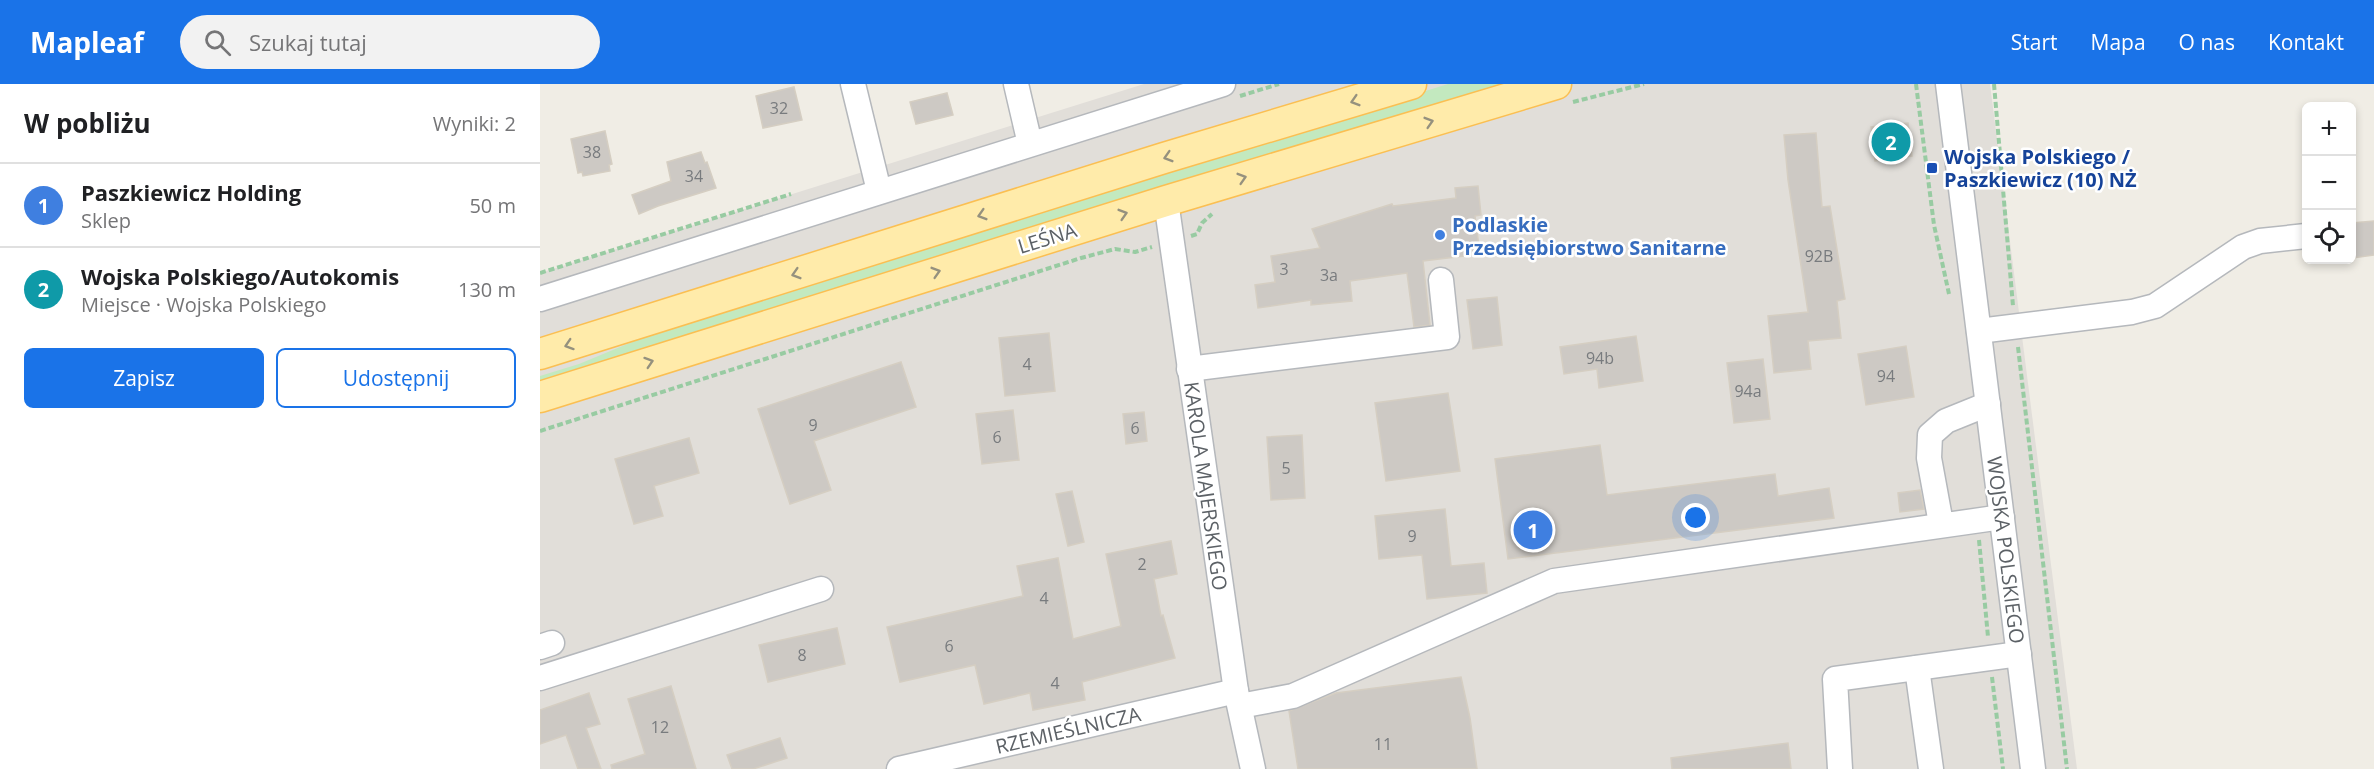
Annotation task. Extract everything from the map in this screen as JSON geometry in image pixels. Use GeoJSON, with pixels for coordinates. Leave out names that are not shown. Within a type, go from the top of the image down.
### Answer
{"type":"FeatureCollection","features":[{"type":"Feature","properties":{"kind":"main road","name":"LEŚNA"},"geometry":{"type":"LineString","coordinates":[[540,354],[1164,158],[1411,84]]}},
{"type":"Feature","properties":{"kind":"main road","name":"LEŚNA"},"geometry":{"type":"LineString","coordinates":[[540,397],[1166,201],[1563,93]]}},
{"type":"Feature","properties":{"kind":"street"},"geometry":{"type":"LineString","coordinates":[[853,84],[879,191]]}},
{"type":"Feature","properties":{"kind":"street"},"geometry":{"type":"LineString","coordinates":[[1016,84],[1030,144]]}},
{"type":"Feature","properties":{"kind":"street"},"geometry":{"type":"LineString","coordinates":[[540,299],[1224,84]]}},
{"type":"Feature","properties":{"kind":"street","name":"WOJSKA POLSKIEGO"},"geometry":{"type":"LineString","coordinates":[[1948,84],[2033,769]]}},
{"type":"Feature","properties":{"kind":"street","name":"KAROLA MAJERSKIEGO"},"geometry":{"type":"LineString","coordinates":[[1166,201],[1238,698],[1253,769]]}},
{"type":"Feature","properties":{"kind":"street"},"geometry":{"type":"LineString","coordinates":[[1979,331],[2132,312],[2155,306],[2243,248],[2260,242],[2302,237]]}},
{"type":"Feature","properties":{"kind":"street"},"geometry":{"type":"LineString","coordinates":[[1189,369],[1447,336],[1441,280]]}},
{"type":"Feature","properties":{"kind":"street"},"geometry":{"type":"LineString","coordinates":[[1947,524],[1940,518],[1929,458],[1930,435],[1946,421],[1988,404]]}},
{"type":"Feature","properties":{"kind":"street","name":"RZEMIEŚLNICZA"},"geometry":{"type":"LineString","coordinates":[[899,769],[1238,698],[1293,696],[1554,581],[2002,517]]}},
{"type":"Feature","properties":{"kind":"street"},"geometry":{"type":"LineString","coordinates":[[540,678],[821,590]]}},
{"type":"Feature","properties":{"kind":"street"},"geometry":{"type":"LineString","coordinates":[[1840,769],[1835,679],[2019,654]]}},
{"type":"Feature","properties":{"kind":"street"},"geometry":{"type":"LineString","coordinates":[[1917,668],[1931,769]]}},
{"type":"Feature","properties":{"kind":"path"},"geometry":{"type":"LineString","coordinates":[[1563,93],[1644,84]]}},
{"type":"Feature","properties":{"kind":"path"},"geometry":{"type":"LineString","coordinates":[[1994,84],[2010,292],[2016,327],[2067,769]]}},
{"type":"Feature","properties":{"kind":"path"},"geometry":{"type":"LineString","coordinates":[[540,431],[1082,258],[1115,249],[1135,252],[1197,234],[1202,224],[1219,208]]}},
{"type":"Feature","properties":{"kind":"shaded area"},"geometry":{"type":"Polygon","coordinates":[[[1144,84],[1990,84],[2077,769],[540,769],[540,273],[1144,84]]]}},
{"type":"Feature","properties":{"kind":"green space"},"geometry":{"type":"Polygon","coordinates":[[[1448,84],[1511,84],[940,255],[540,385],[540,376],[579,364],[666,328],[1448,84]]]}},
{"type":"Feature","properties":{"kind":"building"},"geometry":{"type":"Polygon","coordinates":[[[794,87],[802,120],[763,128],[756,96],[794,87]]]}},
{"type":"Feature","properties":{"kind":"building"},"geometry":{"type":"Polygon","coordinates":[[[947,93],[953,115],[916,124],[910,102],[947,93]]]}},
{"type":"Feature","properties":{"kind":"building"},"geometry":{"type":"Polygon","coordinates":[[[1908,123],[1912,156],[1875,161],[1871,127],[1908,123]]]}},
{"type":"Feature","properties":{"kind":"building"},"geometry":{"type":"Polygon","coordinates":[[[605,131],[612,164],[609,165],[610,171],[583,176],[582,172],[578,173],[571,139],[605,131]]]}},
{"type":"Feature","properties":{"kind":"building"},"geometry":{"type":"Polygon","coordinates":[[[1816,133],[1822,207],[1830,206],[1845,299],[1837,301],[1841,338],[1808,341],[1811,369],[1774,373],[1768,316],[1808,312],[1788,180],[1784,135],[1816,133]]]}},
{"type":"Feature","properties":{"kind":"building"},"geometry":{"type":"Polygon","coordinates":[[[701,152],[716,188],[639,214],[632,195],[671,181],[667,162],[701,152]]]}},
{"type":"Feature","properties":{"kind":"building"},"geometry":{"type":"Polygon","coordinates":[[[1478,186],[1481,215],[1475,216],[1480,254],[1423,261],[1430,325],[1414,327],[1407,273],[1350,281],[1352,301],[1311,305],[1311,300],[1258,308],[1255,285],[1275,282],[1271,256],[1320,248],[1312,229],[1392,204],[1393,206],[1456,198],[1455,188],[1478,186]]]}},
{"type":"Feature","properties":{"kind":"building"},"geometry":{"type":"Polygon","coordinates":[[[2374,221],[2374,255],[2356,258],[2356,223],[2374,221]]]}},
{"type":"Feature","properties":{"kind":"building"},"geometry":{"type":"Polygon","coordinates":[[[1497,297],[1502,345],[1473,349],[1467,300],[1497,297]]]}},
{"type":"Feature","properties":{"kind":"building"},"geometry":{"type":"Polygon","coordinates":[[[1049,333],[1055,391],[1005,396],[999,338],[1049,333]]]}},
{"type":"Feature","properties":{"kind":"building"},"geometry":{"type":"Polygon","coordinates":[[[1636,336],[1643,381],[1599,388],[1597,369],[1564,374],[1560,347],[1636,336]]]}},
{"type":"Feature","properties":{"kind":"building"},"geometry":{"type":"Polygon","coordinates":[[[1906,346],[1914,397],[1866,405],[1858,354],[1906,346]]]}},
{"type":"Feature","properties":{"kind":"building"},"geometry":{"type":"Polygon","coordinates":[[[1763,359],[1770,419],[1734,423],[1727,363],[1763,359]]]}},
{"type":"Feature","properties":{"kind":"building"},"geometry":{"type":"Polygon","coordinates":[[[901,362],[916,407],[814,441],[831,490],[790,504],[758,409],[901,362]]]}},
{"type":"Feature","properties":{"kind":"building"},"geometry":{"type":"Polygon","coordinates":[[[1448,393],[1460,471],[1386,481],[1375,403],[1448,393]]]}},
{"type":"Feature","properties":{"kind":"building"},"geometry":{"type":"Polygon","coordinates":[[[1013,410],[1019,460],[982,464],[976,414],[1013,410]]]}},
{"type":"Feature","properties":{"kind":"building"},"geometry":{"type":"Polygon","coordinates":[[[1144,412],[1147,441],[1126,444],[1123,414],[1144,412]]]}},
{"type":"Feature","properties":{"kind":"building"},"geometry":{"type":"Polygon","coordinates":[[[1302,435],[1305,498],[1271,500],[1267,437],[1302,435]]]}},
{"type":"Feature","properties":{"kind":"building"},"geometry":{"type":"Polygon","coordinates":[[[689,438],[699,473],[654,486],[663,516],[634,524],[615,459],[689,438]]]}},
{"type":"Feature","properties":{"kind":"building"},"geometry":{"type":"Polygon","coordinates":[[[1600,445],[1607,495],[1775,474],[1778,496],[1829,488],[1834,518],[1508,559],[1495,459],[1600,445]]]}},
{"type":"Feature","properties":{"kind":"building"},"geometry":{"type":"Polygon","coordinates":[[[1920,490],[1924,509],[1900,512],[1898,493],[1920,490]]]}},
{"type":"Feature","properties":{"kind":"building"},"geometry":{"type":"Polygon","coordinates":[[[1072,491],[1084,542],[1068,546],[1056,494],[1072,491]]]}},
{"type":"Feature","properties":{"kind":"building"},"geometry":{"type":"Polygon","coordinates":[[[1445,509],[1451,566],[1484,563],[1487,593],[1427,599],[1422,555],[1379,559],[1375,516],[1445,509]]]}},
{"type":"Feature","properties":{"kind":"building"},"geometry":{"type":"Polygon","coordinates":[[[1171,541],[1177,574],[1154,579],[1161,616],[1163,615],[1175,658],[1082,682],[1085,700],[1033,710],[1030,693],[984,704],[975,665],[900,682],[887,627],[1023,596],[1017,566],[1058,558],[1073,639],[1121,626],[1106,554],[1171,541]]]}},
{"type":"Feature","properties":{"kind":"building"},"geometry":{"type":"Polygon","coordinates":[[[837,628],[845,664],[768,682],[759,645],[837,628]]]}},
{"type":"Feature","properties":{"kind":"building"},"geometry":{"type":"Polygon","coordinates":[[[1461,677],[1470,718],[1477,769],[1298,769],[1289,711],[1336,693],[1461,677]]]}},
{"type":"Feature","properties":{"kind":"building"},"geometry":{"type":"Polygon","coordinates":[[[671,686],[696,769],[612,769],[611,765],[645,754],[628,699],[671,686]]]}},
{"type":"Feature","properties":{"kind":"building"},"geometry":{"type":"Polygon","coordinates":[[[589,693],[600,724],[586,728],[601,769],[578,769],[566,735],[540,744],[540,710],[589,693]]]}},
{"type":"Feature","properties":{"kind":"building"},"geometry":{"type":"Polygon","coordinates":[[[780,738],[787,758],[753,769],[732,769],[727,755],[780,738]]]}},
{"type":"Feature","properties":{"kind":"building"},"geometry":{"type":"Polygon","coordinates":[[[1788,743],[1791,769],[1672,769],[1671,758],[1788,743]]]}},
{"type":"Feature","properties":{"kind":"place","name":"Wojska Polskiego/Autokomis"},"geometry":{"type":"Point","coordinates":[1891,142]}},
{"type":"Feature","properties":{"kind":"place","name":"Wojska Polskiego / Paszkiewicz (10) NŻ"},"geometry":{"type":"Point","coordinates":[1932,168]}},
{"type":"Feature","properties":{"kind":"place","name":"Podlaskie Przedsiębiorstwo Sanitarne"},"geometry":{"type":"Point","coordinates":[1440,235]}},
{"type":"Feature","properties":{"kind":"place","name":"Paszkiewicz Holding"},"geometry":{"type":"Point","coordinates":[1533,530]}}]}
